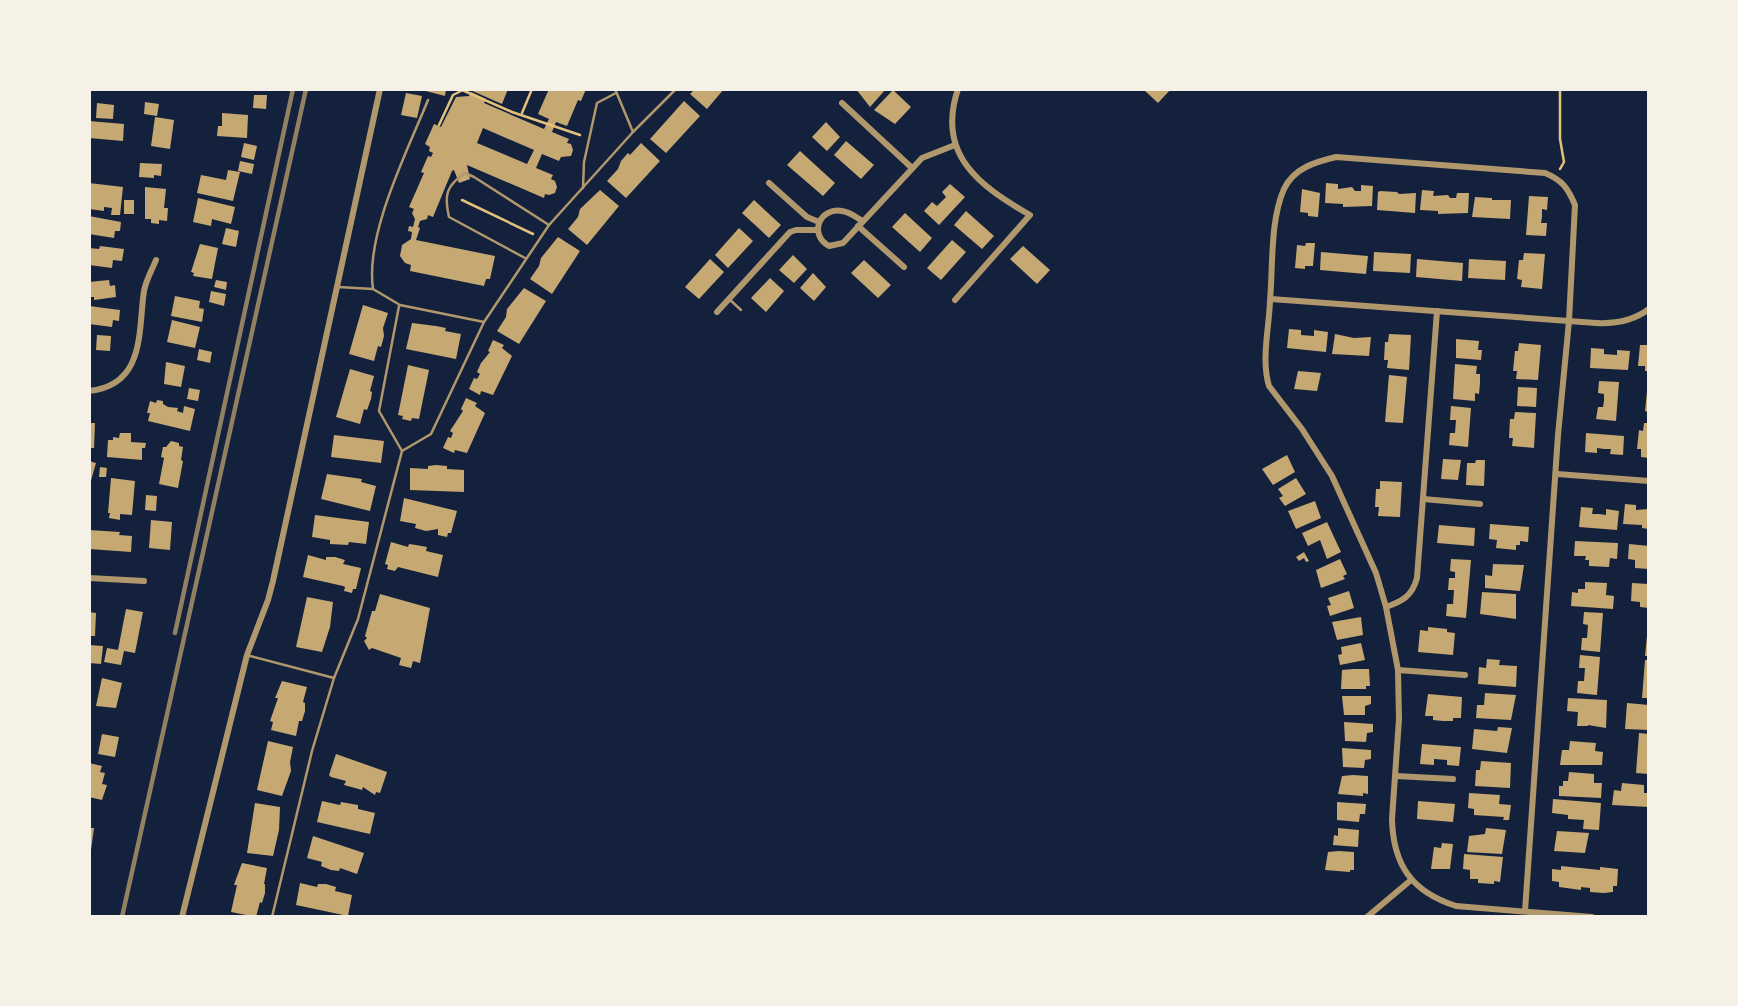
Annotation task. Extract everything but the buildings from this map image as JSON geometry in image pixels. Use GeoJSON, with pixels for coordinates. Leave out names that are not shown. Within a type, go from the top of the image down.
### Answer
{"type":"FeatureCollection","features":[{"type":"Feature","properties":{"kind":"street"},"geometry":{"type":"LineString","coordinates":[[182,917],[247,655],[273,581],[380,89]]}},
{"type":"Feature","properties":{"kind":"street"},"geometry":{"type":"LineString","coordinates":[[955,300],[1030,215],[979,181],[955,145],[953,106],[958,89]]}},
{"type":"Feature","properties":{"kind":"street"},"geometry":{"type":"LineString","coordinates":[[842,103],[912,168]]}},
{"type":"Feature","properties":{"kind":"street"},"geometry":{"type":"LineString","coordinates":[[769,183],[818,226],[822,242],[834,246],[844,243],[912,168],[930,154],[955,145]]}},
{"type":"Feature","properties":{"kind":"street"},"geometry":{"type":"LineString","coordinates":[[1525,911],[1569,321],[1575,205],[1569,189],[1555,177],[1545,173],[1336,157],[1315,162],[1296,173],[1285,188],[1277,210],[1266,365],[1269,386],[1302,429],[1332,476],[1376,573],[1386,607],[1398,670],[1399,719],[1392,835],[1399,861],[1411,880],[1434,898],[1456,906],[1592,917]]}},
{"type":"Feature","properties":{"kind":"street"},"geometry":{"type":"LineString","coordinates":[[717,312],[790,232],[818,226],[825,214],[840,211],[860,224],[904,267]]}},
{"type":"Feature","properties":{"kind":"street"},"geometry":{"type":"LineString","coordinates":[[89,391],[116,382],[131,364],[140,341],[144,288],[156,260]]}},
{"type":"Feature","properties":{"kind":"street"},"geometry":{"type":"LineString","coordinates":[[1270,299],[1614,324],[1629,320],[1649,309]]}},
{"type":"Feature","properties":{"kind":"street"},"geometry":{"type":"LineString","coordinates":[[1386,607],[1405,599],[1417,578],[1437,311]]}},
{"type":"Feature","properties":{"kind":"street"},"geometry":{"type":"LineString","coordinates":[[1557,474],[1649,481]]}},
{"type":"Feature","properties":{"kind":"street"},"geometry":{"type":"LineString","coordinates":[[1423,499],[1480,504]]}},
{"type":"Feature","properties":{"kind":"street"},"geometry":{"type":"LineString","coordinates":[[89,578],[144,581]]}},
{"type":"Feature","properties":{"kind":"street"},"geometry":{"type":"LineString","coordinates":[[1398,670],[1465,675]]}},
{"type":"Feature","properties":{"kind":"street"},"geometry":{"type":"LineString","coordinates":[[1396,776],[1453,779]]}},
{"type":"Feature","properties":{"kind":"street"},"geometry":{"type":"LineString","coordinates":[[1367,917],[1411,880]]}},
{"type":"Feature","properties":{"kind":"lane"},"geometry":{"type":"LineString","coordinates":[[272,917],[312,751],[334,678],[358,619],[402,452],[431,434],[484,321],[549,226],[633,132],[676,89]]}},
{"type":"Feature","properties":{"kind":"lane"},"geometry":{"type":"LineString","coordinates":[[583,188],[584,162],[597,103],[615,91],[633,132]]}},
{"type":"Feature","properties":{"kind":"lane"},"geometry":{"type":"LineString","coordinates":[[373,289],[371,271],[376,239],[428,100]]}},
{"type":"Feature","properties":{"kind":"lane"},"geometry":{"type":"LineString","coordinates":[[525,258],[449,217],[445,200],[454,181],[465,173],[474,177],[549,226]]}},
{"type":"Feature","properties":{"kind":"lane"},"geometry":{"type":"LineString","coordinates":[[337,287],[373,289],[400,305],[484,321]]}},
{"type":"Feature","properties":{"kind":"lane"},"geometry":{"type":"LineString","coordinates":[[729,299],[741,310]]}},
{"type":"Feature","properties":{"kind":"lane"},"geometry":{"type":"LineString","coordinates":[[400,305],[379,411],[402,452]]}},
{"type":"Feature","properties":{"kind":"lane"},"geometry":{"type":"LineString","coordinates":[[247,655],[334,678]]}},
{"type":"Feature","properties":{"kind":"path"},"geometry":{"type":"LineString","coordinates":[[522,113],[532,89]]}},
{"type":"Feature","properties":{"kind":"path"},"geometry":{"type":"LineString","coordinates":[[1560,89],[1560,139],[1564,162],[1560,169]]}},
{"type":"Feature","properties":{"kind":"path"},"geometry":{"type":"LineString","coordinates":[[439,125],[453,95],[462,90],[512,112],[522,113],[580,135]]}},
{"type":"Feature","properties":{"kind":"path"},"geometry":{"type":"LineString","coordinates":[[462,200],[533,233]]}},
{"type":"Feature","properties":{"kind":"railway"},"geometry":{"type":"LineString","coordinates":[[175,633],[293,89]]}},
{"type":"Feature","properties":{"kind":"railway"},"geometry":{"type":"LineString","coordinates":[[122,917],[306,89]]}}]}
